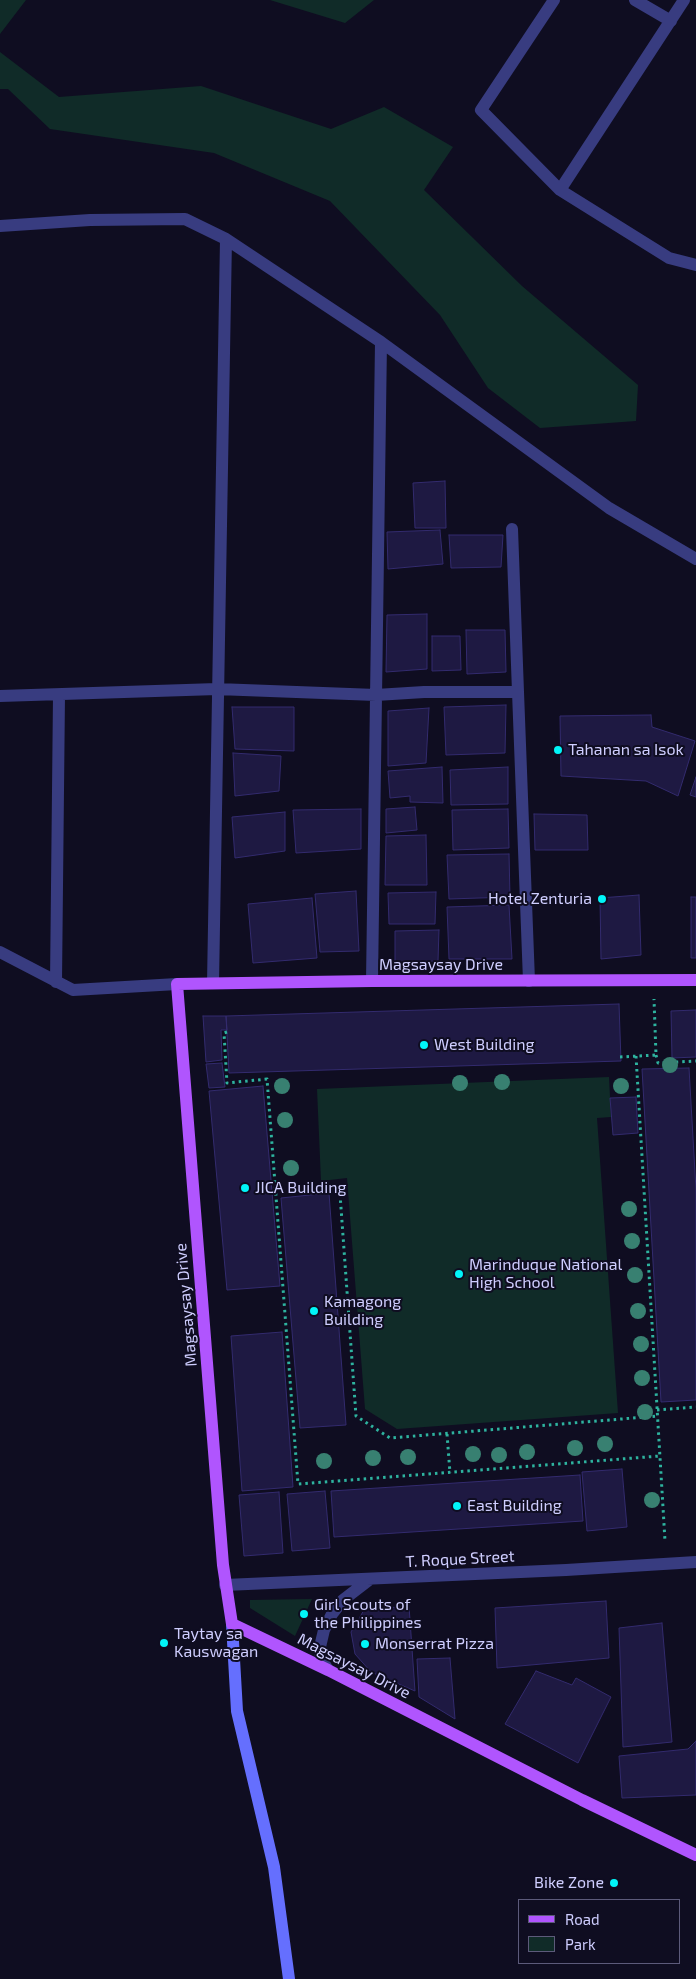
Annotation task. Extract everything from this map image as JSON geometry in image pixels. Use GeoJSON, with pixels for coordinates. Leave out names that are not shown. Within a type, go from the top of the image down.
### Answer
{"type":"FeatureCollection","features":[{"type":"Feature","properties":{"kind":"main road","name":"Magsaysay Drive"},"geometry":{"type":"LineString","coordinates":[[696,980],[177,984],[225,1586],[232,1624],[328,1670],[582,1800],[696,1855]]}},
{"type":"Feature","properties":{"kind":"street"},"geometry":{"type":"LineString","coordinates":[[554,0],[481,110],[560,190],[669,258],[696,266]]}},
{"type":"Feature","properties":{"kind":"street"},"geometry":{"type":"LineString","coordinates":[[635,0],[671,21]]}},
{"type":"Feature","properties":{"kind":"street"},"geometry":{"type":"LineString","coordinates":[[560,190],[684,0]]}},
{"type":"Feature","properties":{"kind":"street"},"geometry":{"type":"LineString","coordinates":[[0,226],[90,220],[185,219],[226,239],[380,342],[610,508],[696,559]]}},
{"type":"Feature","properties":{"kind":"street"},"geometry":{"type":"LineString","coordinates":[[213,983],[226,239]]}},
{"type":"Feature","properties":{"kind":"street"},"geometry":{"type":"LineString","coordinates":[[372,981],[380,342]]}},
{"type":"Feature","properties":{"kind":"street"},"geometry":{"type":"LineString","coordinates":[[512,529],[529,981]]}},
{"type":"Feature","properties":{"kind":"street"},"geometry":{"type":"LineString","coordinates":[[0,696],[217,689],[376,696],[424,692],[518,692]]}},
{"type":"Feature","properties":{"kind":"street"},"geometry":{"type":"LineString","coordinates":[[56,982],[59,695]]}},
{"type":"Feature","properties":{"kind":"street"},"geometry":{"type":"LineString","coordinates":[[0,952],[73,990],[177,984]]}},
{"type":"Feature","properties":{"kind":"street","name":"T. Roque Street"},"geometry":{"type":"LineString","coordinates":[[225,1586],[696,1562]]}},
{"type":"Feature","properties":{"kind":"street"},"geometry":{"type":"LineString","coordinates":[[328,1670],[321,1658],[320,1648],[324,1630],[332,1614],[343,1600],[370,1580]]}},
{"type":"Feature","properties":{"kind":"street"},"geometry":{"type":"LineString","coordinates":[[232,1624],[237,1711],[274,1867],[289,1979]]}},
{"type":"Feature","properties":{"kind":"path"},"geometry":{"type":"LineString","coordinates":[[654,996],[656,1055],[658,1063],[696,1061]]}},
{"type":"Feature","properties":{"kind":"path"},"geometry":{"type":"LineString","coordinates":[[227,1032],[224,1033],[227,1083],[267,1079],[298,1484],[660,1456]]}},
{"type":"Feature","properties":{"kind":"path"},"geometry":{"type":"LineString","coordinates":[[620,1057],[656,1055]]}},
{"type":"Feature","properties":{"kind":"path"},"geometry":{"type":"LineString","coordinates":[[636,1056],[665,1541]]}},
{"type":"Feature","properties":{"kind":"path"},"geometry":{"type":"LineString","coordinates":[[340,1194],[356,1416],[390,1438],[658,1416]]}},
{"type":"Feature","properties":{"kind":"path"},"geometry":{"type":"LineString","coordinates":[[658,1410],[696,1407]]}},
{"type":"Feature","properties":{"kind":"path"},"geometry":{"type":"LineString","coordinates":[[446,1434],[450,1473]]}},
{"type":"Feature","properties":{"kind":"green space"},"geometry":{"type":"Polygon","coordinates":[[[0,0],[26,0],[0,34],[0,0]]]}},
{"type":"Feature","properties":{"kind":"green space"},"geometry":{"type":"Polygon","coordinates":[[[270,0],[374,0],[345,23],[270,0]]]}},
{"type":"Feature","properties":{"kind":"green space"},"geometry":{"type":"Polygon","coordinates":[[[0,52],[59,97],[201,86],[331,129],[384,107],[453,147],[424,190],[522,286],[638,385],[636,421],[540,428],[488,388],[440,315],[330,201],[214,153],[50,129],[8,89],[0,89],[0,52]]]}},
{"type":"Feature","properties":{"kind":"green space"},"geometry":{"type":"Polygon","coordinates":[[[609,1077],[611,1117],[597,1118],[618,1413],[397,1429],[365,1409],[347,1178],[321,1181],[317,1089],[609,1077]]]}},
{"type":"Feature","properties":{"kind":"green space"},"geometry":{"type":"Polygon","coordinates":[[[312,1599],[295,1636],[250,1608],[250,1600],[312,1599]]]}},
{"type":"Feature","properties":{"kind":"building"},"geometry":{"type":"Polygon","coordinates":[[[445,481],[446,528],[415,528],[413,483],[445,481]]]}},
{"type":"Feature","properties":{"kind":"building"},"geometry":{"type":"Polygon","coordinates":[[[440,530],[443,564],[388,569],[387,532],[440,530]]]}},
{"type":"Feature","properties":{"kind":"building"},"geometry":{"type":"Polygon","coordinates":[[[449,535],[503,535],[501,567],[451,568],[449,535]]]}},
{"type":"Feature","properties":{"kind":"building"},"geometry":{"type":"Polygon","coordinates":[[[427,614],[427,669],[386,672],[387,615],[427,614]]]}},
{"type":"Feature","properties":{"kind":"building"},"geometry":{"type":"Polygon","coordinates":[[[466,630],[505,630],[506,672],[467,674],[466,630]]]}},
{"type":"Feature","properties":{"kind":"building"},"geometry":{"type":"Polygon","coordinates":[[[432,636],[460,636],[461,670],[432,671],[432,636]]]}},
{"type":"Feature","properties":{"kind":"building"},"geometry":{"type":"Polygon","coordinates":[[[506,705],[505,753],[446,755],[444,707],[506,705]]]}},
{"type":"Feature","properties":{"kind":"building"},"geometry":{"type":"Polygon","coordinates":[[[232,707],[294,707],[294,751],[235,749],[232,707]]]}},
{"type":"Feature","properties":{"kind":"building"},"geometry":{"type":"Polygon","coordinates":[[[429,708],[426,763],[388,766],[388,711],[429,708]]]}},
{"type":"Feature","properties":{"kind":"building"},"geometry":{"type":"Polygon","coordinates":[[[651,715],[652,727],[695,741],[678,796],[646,781],[561,776],[560,716],[651,715]]]}},
{"type":"Feature","properties":{"kind":"building"},"geometry":{"type":"Polygon","coordinates":[[[233,753],[281,756],[279,791],[235,796],[233,753]]]}},
{"type":"Feature","properties":{"kind":"building"},"geometry":{"type":"Polygon","coordinates":[[[442,767],[443,803],[410,802],[410,796],[390,798],[388,771],[442,767]]]}},
{"type":"Feature","properties":{"kind":"building"},"geometry":{"type":"Polygon","coordinates":[[[508,767],[508,804],[451,805],[450,770],[508,767]]]}},
{"type":"Feature","properties":{"kind":"building"},"geometry":{"type":"Polygon","coordinates":[[[696,777],[696,797],[690,795],[696,777]]]}},
{"type":"Feature","properties":{"kind":"building"},"geometry":{"type":"Polygon","coordinates":[[[415,807],[417,830],[386,833],[386,809],[415,807]]]}},
{"type":"Feature","properties":{"kind":"building"},"geometry":{"type":"Polygon","coordinates":[[[361,809],[361,849],[296,853],[293,810],[361,809]]]}},
{"type":"Feature","properties":{"kind":"building"},"geometry":{"type":"Polygon","coordinates":[[[508,809],[509,848],[453,850],[452,810],[508,809]]]}},
{"type":"Feature","properties":{"kind":"building"},"geometry":{"type":"Polygon","coordinates":[[[285,812],[285,851],[235,858],[232,817],[285,812]]]}},
{"type":"Feature","properties":{"kind":"building"},"geometry":{"type":"Polygon","coordinates":[[[534,814],[587,815],[588,850],[535,850],[534,814]]]}},
{"type":"Feature","properties":{"kind":"building"},"geometry":{"type":"Polygon","coordinates":[[[426,835],[427,885],[385,885],[386,836],[426,835]]]}},
{"type":"Feature","properties":{"kind":"building"},"geometry":{"type":"Polygon","coordinates":[[[509,854],[510,897],[449,899],[447,855],[509,854]]]}},
{"type":"Feature","properties":{"kind":"building"},"geometry":{"type":"Polygon","coordinates":[[[356,891],[359,951],[320,952],[315,894],[356,891]]]}},
{"type":"Feature","properties":{"kind":"building"},"geometry":{"type":"Polygon","coordinates":[[[436,892],[435,924],[389,924],[388,893],[436,892]]]}},
{"type":"Feature","properties":{"kind":"building"},"geometry":{"type":"Polygon","coordinates":[[[639,895],[641,955],[601,959],[600,898],[639,895]]]}},
{"type":"Feature","properties":{"kind":"building"},"geometry":{"type":"Polygon","coordinates":[[[691,897],[696,897],[696,958],[691,958],[691,897]]]}},
{"type":"Feature","properties":{"kind":"building"},"geometry":{"type":"Polygon","coordinates":[[[312,898],[317,958],[253,963],[248,904],[312,898]]]}},
{"type":"Feature","properties":{"kind":"building"},"geometry":{"type":"Polygon","coordinates":[[[509,905],[512,959],[449,959],[447,907],[509,905]]]}},
{"type":"Feature","properties":{"kind":"building"},"geometry":{"type":"Polygon","coordinates":[[[439,930],[438,961],[395,963],[395,931],[439,930]]]}},
{"type":"Feature","properties":{"kind":"building","name":"West Building"},"geometry":{"type":"Polygon","coordinates":[[[619,1004],[621,1061],[229,1073],[226,1016],[619,1004]]]}},
{"type":"Feature","properties":{"kind":"building"},"geometry":{"type":"Polygon","coordinates":[[[696,1010],[696,1057],[672,1058],[671,1011],[696,1010]]]}},
{"type":"Feature","properties":{"kind":"building"},"geometry":{"type":"Polygon","coordinates":[[[203,1016],[226,1016],[227,1030],[221,1030],[222,1060],[206,1062],[203,1016]]]}},
{"type":"Feature","properties":{"kind":"building"},"geometry":{"type":"Polygon","coordinates":[[[222,1063],[225,1087],[209,1088],[206,1064],[222,1063]]]}},
{"type":"Feature","properties":{"kind":"building"},"geometry":{"type":"Polygon","coordinates":[[[689,1068],[696,1190],[696,1400],[661,1402],[642,1069],[689,1068]]]}},
{"type":"Feature","properties":{"kind":"building","name":"JICA Building"},"geometry":{"type":"Polygon","coordinates":[[[263,1086],[280,1286],[227,1290],[209,1091],[263,1086]]]}},
{"type":"Feature","properties":{"kind":"building"},"geometry":{"type":"Polygon","coordinates":[[[636,1097],[638,1133],[613,1135],[610,1098],[636,1097]]]}},
{"type":"Feature","properties":{"kind":"building","name":"Kamagong Building"},"geometry":{"type":"Polygon","coordinates":[[[329,1193],[346,1425],[300,1428],[281,1198],[329,1193]]]}},
{"type":"Feature","properties":{"kind":"building"},"geometry":{"type":"Polygon","coordinates":[[[282,1332],[293,1487],[242,1491],[231,1336],[282,1332]]]}},
{"type":"Feature","properties":{"kind":"building"},"geometry":{"type":"Polygon","coordinates":[[[622,1469],[627,1527],[587,1531],[582,1472],[622,1469]]]}},
{"type":"Feature","properties":{"kind":"building","name":"East Building"},"geometry":{"type":"Polygon","coordinates":[[[580,1475],[583,1521],[334,1537],[331,1491],[580,1475]]]}},
{"type":"Feature","properties":{"kind":"building"},"geometry":{"type":"Polygon","coordinates":[[[325,1491],[330,1548],[292,1551],[287,1494],[325,1491]]]}},
{"type":"Feature","properties":{"kind":"building"},"geometry":{"type":"Polygon","coordinates":[[[279,1492],[283,1553],[244,1556],[239,1495],[279,1492]]]}},
{"type":"Feature","properties":{"kind":"building"},"geometry":{"type":"Polygon","coordinates":[[[606,1601],[609,1658],[497,1668],[495,1608],[606,1601]]]}},
{"type":"Feature","properties":{"kind":"building"},"geometry":{"type":"Polygon","coordinates":[[[409,1606],[415,1691],[371,1672],[355,1654],[351,1632],[364,1610],[409,1606]]]}},
{"type":"Feature","properties":{"kind":"building"},"geometry":{"type":"Polygon","coordinates":[[[662,1623],[672,1742],[623,1747],[619,1628],[662,1623]]]}},
{"type":"Feature","properties":{"kind":"building"},"geometry":{"type":"Polygon","coordinates":[[[450,1658],[455,1719],[419,1697],[417,1659],[450,1658]]]}},
{"type":"Feature","properties":{"kind":"building"},"geometry":{"type":"Polygon","coordinates":[[[536,1671],[572,1685],[576,1678],[611,1697],[578,1763],[505,1724],[536,1671]]]}},
{"type":"Feature","properties":{"kind":"building"},"geometry":{"type":"Polygon","coordinates":[[[696,1741],[696,1795],[622,1798],[619,1756],[688,1749],[696,1741]]]}},
{"type":"Feature","properties":{"kind":"place","name":"Tahanan sa Isok"},"geometry":{"type":"Point","coordinates":[558,750]}},
{"type":"Feature","properties":{"kind":"place","name":"Hotel Zenturia"},"geometry":{"type":"Point","coordinates":[602,899]}},
{"type":"Feature","properties":{"kind":"place","name":"West Building"},"geometry":{"type":"Point","coordinates":[424,1045]}},
{"type":"Feature","properties":{"kind":"place","name":"JICA Building"},"geometry":{"type":"Point","coordinates":[245,1188]}},
{"type":"Feature","properties":{"kind":"place","name":"Marinduque National High School"},"geometry":{"type":"Point","coordinates":[459,1274]}},
{"type":"Feature","properties":{"kind":"place","name":"Kamagong Building"},"geometry":{"type":"Point","coordinates":[314,1311]}},
{"type":"Feature","properties":{"kind":"place","name":"East Building"},"geometry":{"type":"Point","coordinates":[457,1506]}},
{"type":"Feature","properties":{"kind":"place","name":"Girl Scouts of the Philippines"},"geometry":{"type":"Point","coordinates":[304,1614]}},
{"type":"Feature","properties":{"kind":"place","name":"Taytay sa Kauswagan"},"geometry":{"type":"Point","coordinates":[164,1643]}},
{"type":"Feature","properties":{"kind":"place","name":"Monserrat Pizza"},"geometry":{"type":"Point","coordinates":[365,1644]}},
{"type":"Feature","properties":{"kind":"place","name":"Bike Zone"},"geometry":{"type":"Point","coordinates":[614,1883]}}]}
